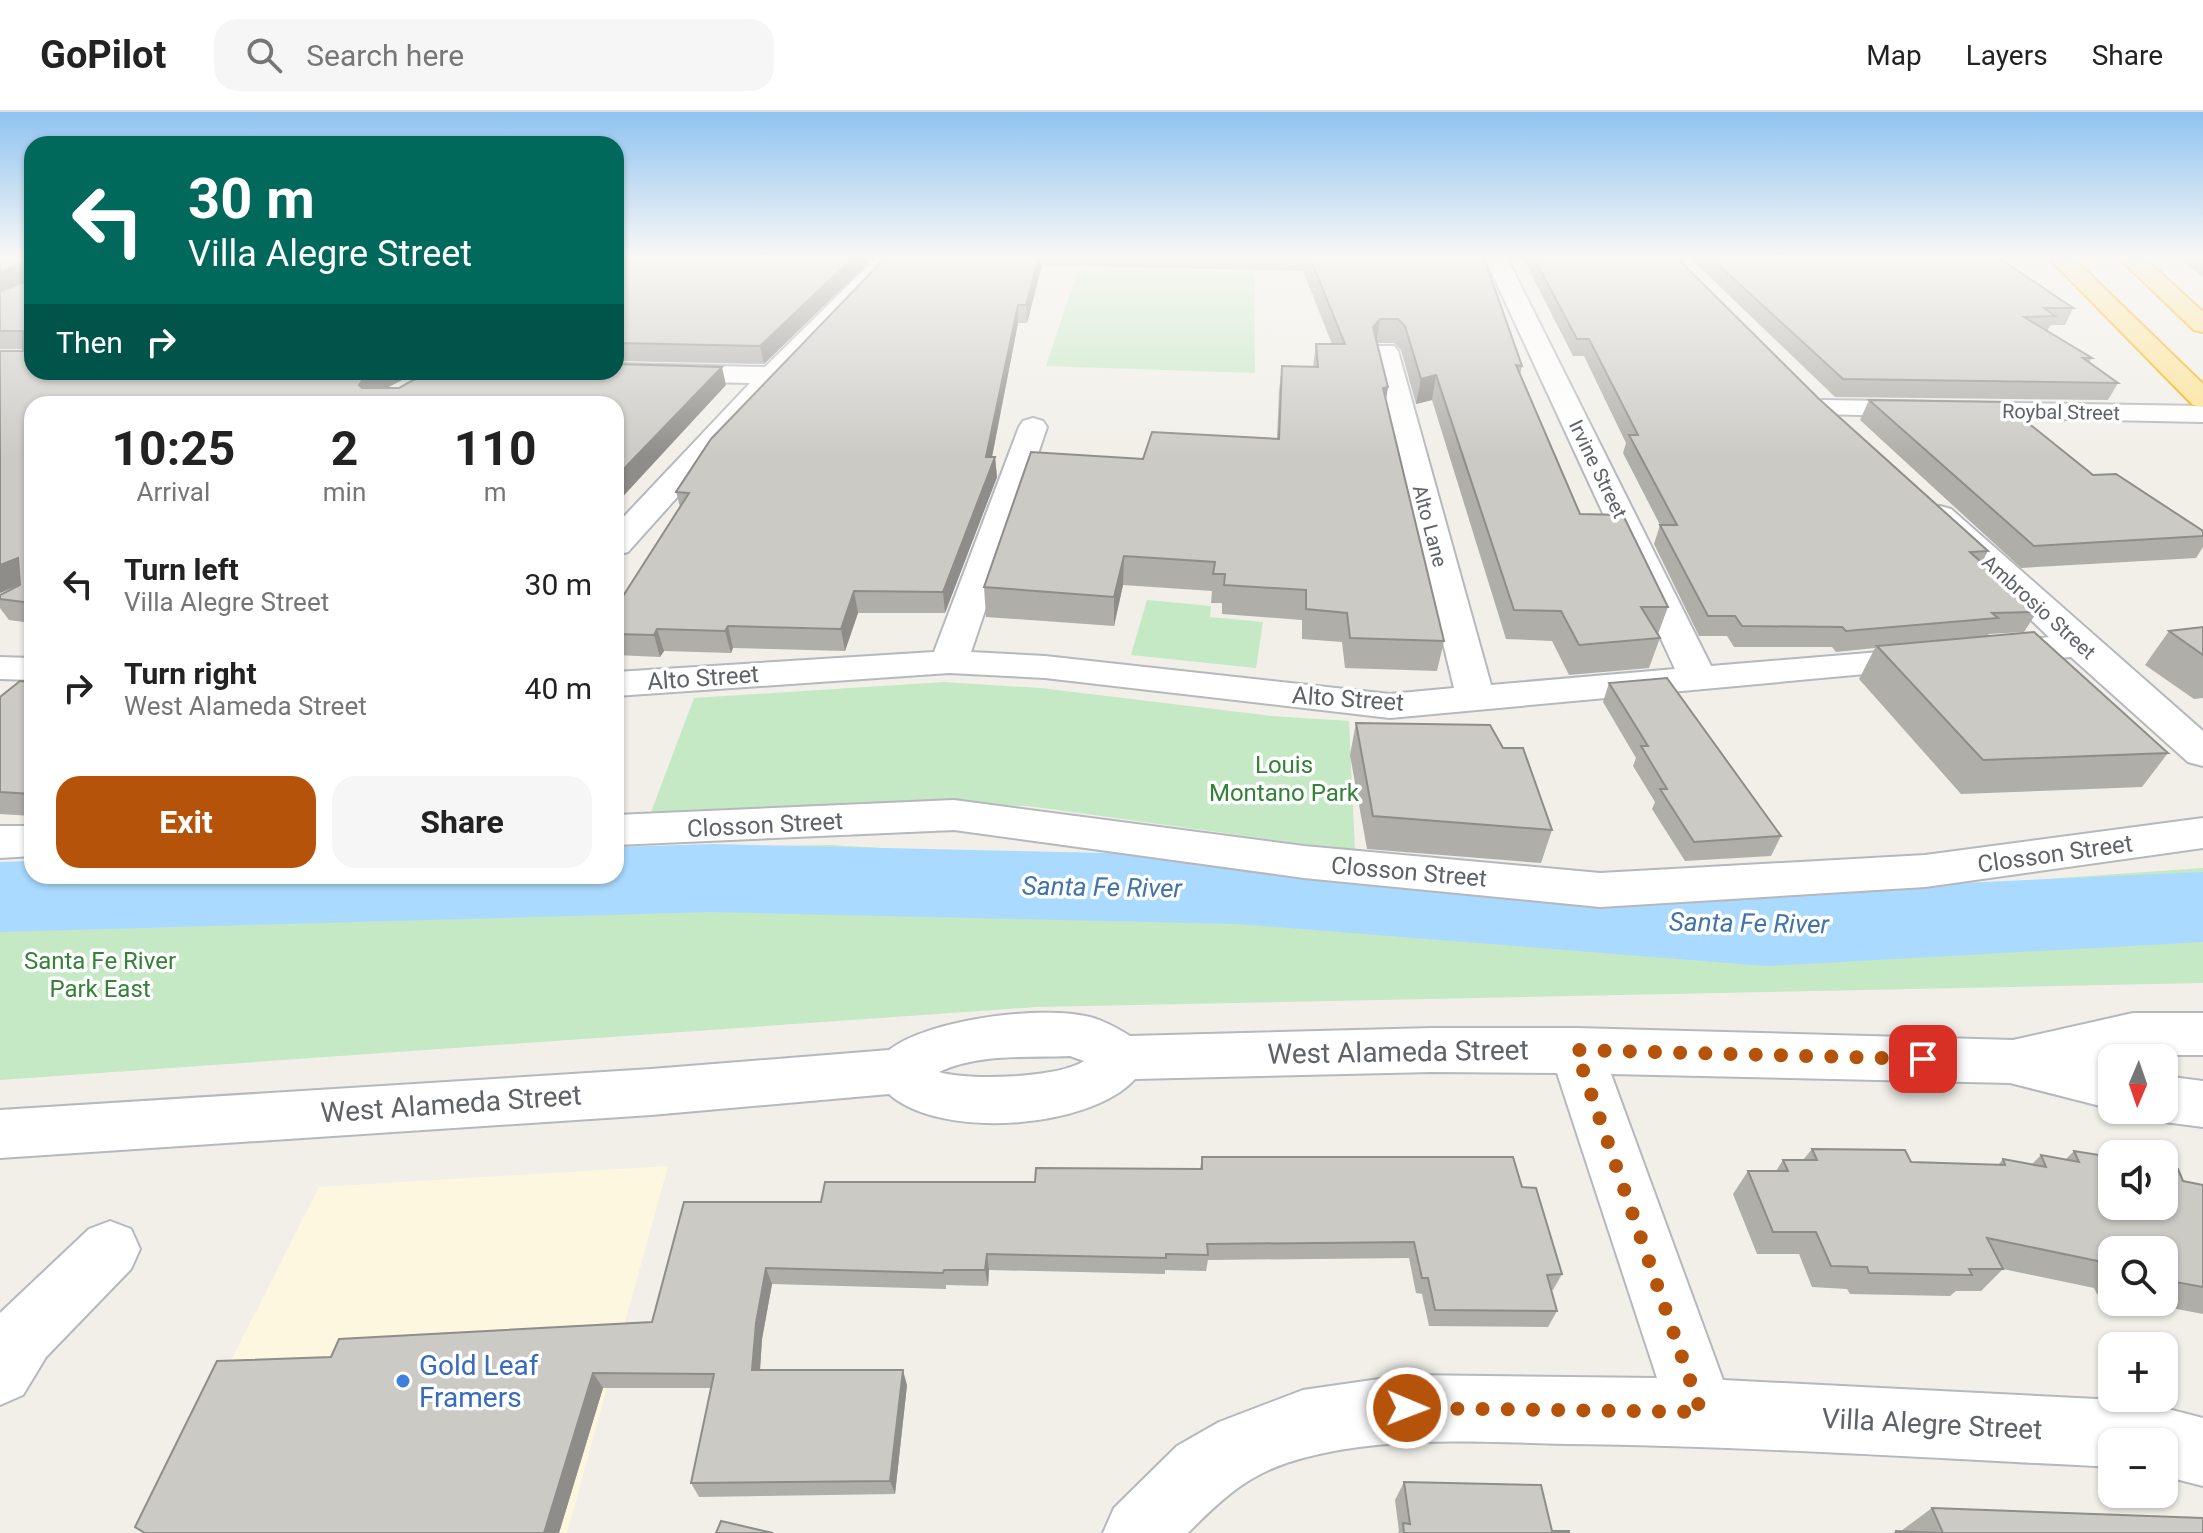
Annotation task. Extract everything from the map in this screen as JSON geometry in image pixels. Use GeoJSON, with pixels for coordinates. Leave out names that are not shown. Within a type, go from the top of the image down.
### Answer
{"type":"FeatureCollection","features":[{"type":"Feature","properties":{"kind":"highway"},"geometry":{"type":"LineString","coordinates":[[2127,324],[2203,399]]}},
{"type":"Feature","properties":{"kind":"street"},"geometry":{"type":"LineString","coordinates":[[624,536],[823,324]]}},
{"type":"Feature","properties":{"kind":"street","name":"Irvine Street"},"geometry":{"type":"LineString","coordinates":[[1528,324],[1699,680]]}},
{"type":"Feature","properties":{"kind":"street","name":"Alto Lane"},"geometry":{"type":"LineString","coordinates":[[1385,351],[1476,700]]}},
{"type":"Feature","properties":{"kind":"street"},"geometry":{"type":"LineString","coordinates":[[624,372],[772,375]]}},
{"type":"Feature","properties":{"kind":"street","name":"Roybal Street"},"geometry":{"type":"LineString","coordinates":[[1857,439],[1813,397],[2203,414]]}},
{"type":"Feature","properties":{"kind":"street"},"geometry":{"type":"LineString","coordinates":[[949,662],[1033,427]]}},
{"type":"Feature","properties":{"kind":"street","name":"Ambrosio Street"},"geometry":{"type":"LineString","coordinates":[[1914,492],[2203,753]]}},
{"type":"Feature","properties":{"kind":"street","name":"Alto Street"},"geometry":{"type":"LineString","coordinates":[[624,683],[949,662],[1045,667],[1390,706],[2080,645]]}},
{"type":"Feature","properties":{"kind":"street"},"geometry":{"type":"LineString","coordinates":[[0,668],[24,669]]}},
{"type":"Feature","properties":{"kind":"street","name":"Closson Street"},"geometry":{"type":"LineString","coordinates":[[624,830],[706,829],[954,815],[1304,862],[1600,890],[1925,871],[2203,833]]}},
{"type":"Feature","properties":{"kind":"street"},"geometry":{"type":"LineString","coordinates":[[0,842],[24,841]]}},
{"type":"Feature","properties":{"kind":"street","name":"West Alameda Street"},"geometry":{"type":"LineString","coordinates":[[2010,1061],[2133,1034],[2203,1034]]}},
{"type":"Feature","properties":{"kind":"street","name":"West Alameda Street"},"geometry":{"type":"LineString","coordinates":[[0,1134],[651,1092],[901,1071],[912,1083],[933,1094],[953,1099],[986,1098],[1077,1089],[1109,1073],[1122,1058],[1417,1050],[1576,1050],[2010,1061],[2098,1083]]}},
{"type":"Feature","properties":{"kind":"street"},"geometry":{"type":"LineString","coordinates":[[1576,1050],[1701,1412]]}},
{"type":"Feature","properties":{"kind":"street"},"geometry":{"type":"LineString","coordinates":[[2178,1101],[2203,1104]]}},
{"type":"Feature","properties":{"kind":"street"},"geometry":{"type":"LineString","coordinates":[[0,1372],[23,1335],[110,1249]]}},
{"type":"Feature","properties":{"kind":"street","name":"Villa Alegre Street"},"geometry":{"type":"LineString","coordinates":[[1139,1533],[1201,1470],[1243,1446],[1303,1424],[1407,1408],[1701,1412],[2098,1433]]}},
{"type":"Feature","properties":{"kind":"street","name":"Villa Alegre Street"},"geometry":{"type":"LineString","coordinates":[[2178,1446],[2203,1452]]}},
{"type":"Feature","properties":{"kind":"shaded area"},"geometry":{"type":"Polygon","coordinates":[[[668,1166],[567,1533],[144,1533],[319,1187],[668,1166]]]}},
{"type":"Feature","properties":{"kind":"green space"},"geometry":{"type":"Polygon","coordinates":[[[1060,324],[1255,324],[1255,373],[1046,366],[1060,324]]]}},
{"type":"Feature","properties":{"kind":"green space"},"geometry":{"type":"Polygon","coordinates":[[[1147,600],[1211,606],[1210,617],[1263,622],[1256,668],[1131,655],[1147,600]]]}},
{"type":"Feature","properties":{"kind":"green space","name":"Louis Montano Park"},"geometry":{"type":"Polygon","coordinates":[[[944,682],[1040,688],[1272,716],[1349,721],[1355,851],[1028,806],[900,803],[650,815],[694,698],[944,682]]]}},
{"type":"Feature","properties":{"kind":"green space","name":"Santa Fe River Park East"},"geometry":{"type":"Polygon","coordinates":[[[829,845],[1057,858],[1624,909],[2203,868],[2203,983],[1036,1007],[0,1080],[0,874],[24,874],[24,884],[624,884],[624,848],[829,845]]]}},
{"type":"Feature","properties":{"kind":"building"},"geometry":{"type":"Polygon","coordinates":[[[0,324],[24,324],[24,380],[362,380],[359,385],[362,388],[399,388],[414,380],[624,380],[624,364],[722,367],[624,469],[624,396],[24,396],[24,602],[0,599],[0,595],[20,585],[18,558],[0,565],[0,351],[23,351],[23,331],[0,331],[0,324]]]}},
{"type":"Feature","properties":{"kind":"building"},"geometry":{"type":"Polygon","coordinates":[[[624,324],[783,324],[760,346],[624,343],[624,324]]]}},
{"type":"Feature","properties":{"kind":"building"},"geometry":{"type":"Polygon","coordinates":[[[821,324],[1014,324],[986,457],[995,457],[943,592],[854,591],[841,629],[728,626],[725,631],[657,629],[654,635],[624,634],[624,595],[689,493],[676,492],[711,439],[821,324]]]}},
{"type":"Feature","properties":{"kind":"building"},"geometry":{"type":"Polygon","coordinates":[[[1337,324],[1375,324],[1373,327],[1388,387],[1383,388],[1444,641],[1350,638],[1347,613],[1306,609],[1306,590],[1224,585],[1225,574],[1213,574],[1215,562],[1124,556],[1114,597],[984,587],[1031,452],[1143,459],[1152,432],[1279,439],[1282,366],[1318,367],[1316,344],[1345,344],[1337,324]]]}},
{"type":"Feature","properties":{"kind":"building"},"geometry":{"type":"Polygon","coordinates":[[[1507,324],[1522,366],[1516,365],[1580,514],[1623,515],[1668,607],[1641,607],[1660,638],[1579,645],[1561,611],[1514,610],[1436,375],[1421,379],[1405,326],[1507,324]]]}},
{"type":"Feature","properties":{"kind":"building"},"geometry":{"type":"Polygon","coordinates":[[[1569,324],[1744,324],[1818,398],[1988,551],[1970,552],[2037,612],[1992,613],[1998,618],[1846,631],[1842,627],[1742,626],[1735,616],[1708,616],[1660,525],[1677,525],[1629,435],[1638,435],[1589,339],[1577,339],[1569,324]]]}},
{"type":"Feature","properties":{"kind":"building"},"geometry":{"type":"Polygon","coordinates":[[[1783,324],[2036,324],[2092,358],[2083,358],[2118,383],[1843,379],[1783,324]]]}},
{"type":"Feature","properties":{"kind":"building"},"geometry":{"type":"Polygon","coordinates":[[[1869,400],[2002,402],[2093,475],[2116,474],[2203,531],[2203,536],[2034,546],[1869,400]]]}},
{"type":"Feature","properties":{"kind":"building"},"geometry":{"type":"Polygon","coordinates":[[[2203,627],[2203,655],[2169,631],[2203,627]]]}},
{"type":"Feature","properties":{"kind":"building"},"geometry":{"type":"Polygon","coordinates":[[[2034,632],[2168,753],[1983,760],[1877,646],[2034,632]]]}},
{"type":"Feature","properties":{"kind":"building"},"geometry":{"type":"Polygon","coordinates":[[[1667,678],[1781,836],[1694,842],[1660,789],[1667,789],[1641,746],[1648,746],[1609,683],[1667,678]]]}},
{"type":"Feature","properties":{"kind":"building"},"geometry":{"type":"Polygon","coordinates":[[[20,681],[24,681],[24,794],[0,792],[0,697],[20,681]]]}},
{"type":"Feature","properties":{"kind":"building"},"geometry":{"type":"Polygon","coordinates":[[[1356,723],[1490,725],[1503,748],[1523,748],[1552,830],[1373,816],[1356,723]]]}},
{"type":"Feature","properties":{"kind":"building"},"geometry":{"type":"Polygon","coordinates":[[[1812,1149],[1905,1150],[1911,1162],[2005,1165],[2003,1159],[2046,1167],[2041,1155],[2079,1162],[2074,1151],[2098,1155],[2098,1220],[2178,1220],[2178,1169],[2183,1181],[2203,1185],[2203,1287],[2178,1283],[2178,1236],[2098,1236],[2098,1261],[1987,1238],[2003,1269],[1969,1269],[1972,1275],[1869,1273],[1867,1267],[1831,1266],[1816,1232],[1773,1232],[1748,1171],[1788,1171],[1783,1160],[1817,1160],[1812,1149]]]}},
{"type":"Feature","properties":{"kind":"building"},"geometry":{"type":"Polygon","coordinates":[[[1202,1157],[1513,1157],[1522,1187],[1536,1188],[1562,1274],[1547,1275],[1557,1311],[1435,1310],[1428,1278],[1422,1278],[1414,1242],[1207,1244],[1208,1255],[1166,1254],[1166,1258],[987,1254],[985,1270],[944,1270],[943,1273],[766,1268],[756,1323],[752,1370],[903,1370],[890,1481],[691,1483],[714,1374],[593,1373],[544,1533],[145,1533],[135,1527],[217,1361],[331,1357],[339,1339],[652,1322],[684,1202],[821,1202],[825,1182],[1035,1182],[1036,1168],[1202,1169],[1202,1157]]]}},
{"type":"Feature","properties":{"kind":"building"},"geometry":{"type":"Polygon","coordinates":[[[1404,1482],[1541,1485],[1552,1531],[1569,1533],[1404,1533],[1403,1523],[1410,1524],[1404,1482]]]}},
{"type":"Feature","properties":{"kind":"building"},"geometry":{"type":"Polygon","coordinates":[[[1932,1508],[2203,1518],[2203,1533],[1943,1533],[1932,1508]]]}},
{"type":"Feature","properties":{"kind":"building"},"geometry":{"type":"Polygon","coordinates":[[[721,1521],[773,1533],[716,1533],[721,1521]]]}},
{"type":"Feature","properties":{"kind":"building"},"geometry":{"type":"Polygon","coordinates":[[[1896,1531],[1943,1533],[1896,1533],[1896,1531]]]}},
{"type":"Feature","properties":{"kind":"waterway","name":"Santa Fe River"},"geometry":{"type":"LineString","coordinates":[[624,880],[712,878],[1238,890],[1767,929],[2203,907]]}},
{"type":"Feature","properties":{"kind":"waterway","name":"Santa Fe River"},"geometry":{"type":"LineString","coordinates":[[0,897],[487,884]]}},
{"type":"Feature","properties":{"kind":"place","name":"Gold Leaf Framers"},"geometry":{"type":"Point","coordinates":[403,1381]}},
{"type":"Feature","properties":{"kind":"route"},"geometry":{"type":"LineString","coordinates":[[1407,1408],[1701,1412],[1576,1050],[1923,1059]]}}]}
